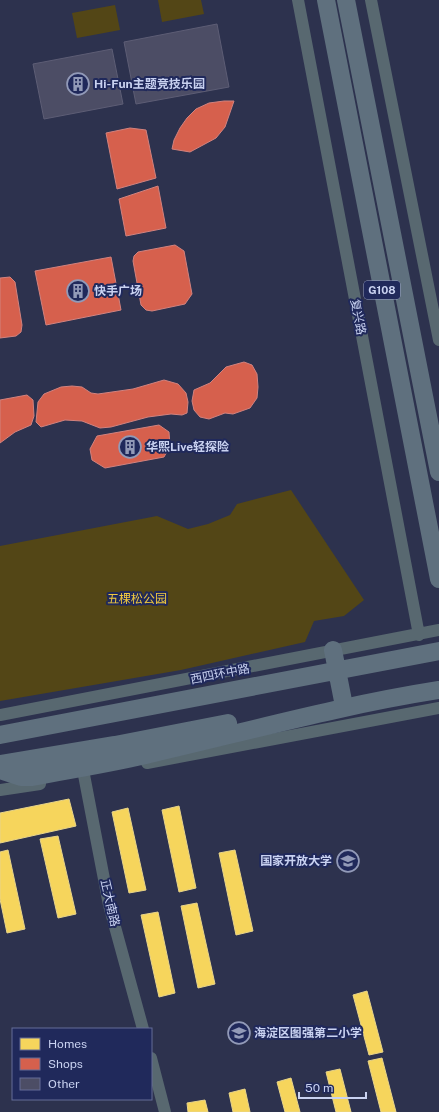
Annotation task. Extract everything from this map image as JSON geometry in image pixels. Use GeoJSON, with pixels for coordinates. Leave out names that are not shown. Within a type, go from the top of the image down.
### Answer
{"type":"FeatureCollection","features":[{"type":"Feature","properties":{"kind":"highway","name":"G108"},"geometry":{"type":"LineString","coordinates":[[326,0],[439,579]]}},
{"type":"Feature","properties":{"kind":"highway","name":"G108"},"geometry":{"type":"LineString","coordinates":[[346,0],[439,472]]}},
{"type":"Feature","properties":{"kind":"highway"},"geometry":{"type":"LineString","coordinates":[[333,650],[344,706]]}},
{"type":"Feature","properties":{"kind":"highway","name":"西四环中路"},"geometry":{"type":"LineString","coordinates":[[0,735],[439,651]]}},
{"type":"Feature","properties":{"kind":"highway"},"geometry":{"type":"LineString","coordinates":[[0,764],[116,745],[439,681]]}},
{"type":"Feature","properties":{"kind":"highway"},"geometry":{"type":"LineString","coordinates":[[0,770],[21,777],[32,777],[153,753],[286,722],[344,706],[439,690]]}},
{"type":"Feature","properties":{"kind":"street","name":"复兴路"},"geometry":{"type":"LineString","coordinates":[[298,0],[419,635]]}},
{"type":"Feature","properties":{"kind":"street"},"geometry":{"type":"LineString","coordinates":[[371,0],[439,340]]}},
{"type":"Feature","properties":{"kind":"street","name":"西四环中路"},"geometry":{"type":"LineString","coordinates":[[0,715],[439,630]]}},
{"type":"Feature","properties":{"kind":"street"},"geometry":{"type":"LineString","coordinates":[[0,790],[439,708]]}},
{"type":"Feature","properties":{"kind":"street","name":"正大南路"},"geometry":{"type":"LineString","coordinates":[[84,775],[109,905],[143,1028]]}},
{"type":"Feature","properties":{"kind":"street"},"geometry":{"type":"LineString","coordinates":[[152,1062],[165,1112]]}},
{"type":"Feature","properties":{"kind":"green space"},"geometry":{"type":"Polygon","coordinates":[[[158,0],[201,0],[204,14],[162,22],[158,0]]]}},
{"type":"Feature","properties":{"kind":"green space"},"geometry":{"type":"Polygon","coordinates":[[[115,5],[120,30],[77,38],[72,13],[115,5]]]}},
{"type":"Feature","properties":{"kind":"green space","name":"五棵松公园"},"geometry":{"type":"Polygon","coordinates":[[[291,490],[364,600],[344,616],[314,621],[305,642],[181,670],[0,701],[0,546],[157,516],[188,529],[208,524],[230,515],[237,504],[291,490]]]}},
{"type":"Feature","properties":{"kind":"building: Homes"},"geometry":{"type":"Polygon","coordinates":[[[69,799],[76,826],[0,843],[0,813],[69,799]]]}},
{"type":"Feature","properties":{"kind":"building: Homes"},"geometry":{"type":"Polygon","coordinates":[[[179,806],[196,888],[179,892],[162,810],[179,806]]]}},
{"type":"Feature","properties":{"kind":"building: Homes"},"geometry":{"type":"Polygon","coordinates":[[[128,808],[146,890],[129,893],[112,812],[128,808]]]}},
{"type":"Feature","properties":{"kind":"building: Homes"},"geometry":{"type":"Polygon","coordinates":[[[58,836],[76,914],[58,918],[40,839],[58,836]]]}},
{"type":"Feature","properties":{"kind":"building: Homes"},"geometry":{"type":"Polygon","coordinates":[[[8,850],[25,929],[7,933],[0,899],[0,852],[8,850]]]}},
{"type":"Feature","properties":{"kind":"building: Homes"},"geometry":{"type":"Polygon","coordinates":[[[235,850],[253,931],[236,935],[219,853],[235,850]]]}},
{"type":"Feature","properties":{"kind":"building: Homes"},"geometry":{"type":"Polygon","coordinates":[[[197,903],[215,984],[198,988],[181,906],[197,903]]]}},
{"type":"Feature","properties":{"kind":"building: Homes"},"geometry":{"type":"Polygon","coordinates":[[[158,912],[175,993],[159,997],[141,915],[158,912]]]}},
{"type":"Feature","properties":{"kind":"building: Homes"},"geometry":{"type":"Polygon","coordinates":[[[367,991],[383,1052],[369,1055],[353,995],[367,991]]]}},
{"type":"Feature","properties":{"kind":"building: Homes"},"geometry":{"type":"Polygon","coordinates":[[[382,1058],[396,1112],[381,1112],[368,1061],[382,1058]]]}},
{"type":"Feature","properties":{"kind":"building: Homes"},"geometry":{"type":"Polygon","coordinates":[[[340,1069],[351,1112],[336,1112],[326,1072],[340,1069]]]}},
{"type":"Feature","properties":{"kind":"building: Homes"},"geometry":{"type":"Polygon","coordinates":[[[291,1078],[300,1112],[285,1112],[277,1082],[291,1078]]]}},
{"type":"Feature","properties":{"kind":"building: Homes"},"geometry":{"type":"Polygon","coordinates":[[[245,1089],[250,1112],[233,1112],[229,1093],[245,1089]]]}},
{"type":"Feature","properties":{"kind":"building: Homes"},"geometry":{"type":"Polygon","coordinates":[[[205,1100],[208,1112],[188,1112],[187,1103],[205,1100]]]}},
{"type":"Feature","properties":{"kind":"building: Shops"},"geometry":{"type":"Polygon","coordinates":[[[234,101],[225,127],[216,138],[190,152],[172,149],[174,140],[180,128],[196,109],[209,103],[234,101]]]}},
{"type":"Feature","properties":{"kind":"building: Shops"},"geometry":{"type":"Polygon","coordinates":[[[130,128],[146,130],[156,178],[117,189],[106,133],[130,128]]]}},
{"type":"Feature","properties":{"kind":"building: Shops"},"geometry":{"type":"Polygon","coordinates":[[[158,186],[166,228],[126,236],[119,199],[158,186]]]}},
{"type":"Feature","properties":{"kind":"building: Shops"},"geometry":{"type":"Polygon","coordinates":[[[175,245],[184,251],[192,294],[185,304],[152,311],[146,310],[141,305],[133,261],[134,256],[138,252],[175,245]]]}},
{"type":"Feature","properties":{"kind":"building: Shops","name":"快手广场"},"geometry":{"type":"Polygon","coordinates":[[[111,257],[121,310],[46,325],[35,271],[111,257]]]}},
{"type":"Feature","properties":{"kind":"building: Shops"},"geometry":{"type":"Polygon","coordinates":[[[10,277],[15,282],[22,325],[21,332],[16,336],[0,338],[0,278],[10,277]]]}},
{"type":"Feature","properties":{"kind":"building: Shops"},"geometry":{"type":"Polygon","coordinates":[[[244,362],[252,365],[257,374],[257,398],[250,408],[233,414],[225,413],[209,419],[200,417],[194,410],[192,401],[194,390],[210,383],[226,367],[244,362]]]}},
{"type":"Feature","properties":{"kind":"building: Shops"},"geometry":{"type":"Polygon","coordinates":[[[164,380],[178,384],[186,393],[188,402],[187,413],[182,415],[171,414],[148,417],[111,427],[100,428],[82,421],[65,420],[41,427],[36,422],[38,402],[44,394],[61,387],[82,387],[91,393],[98,394],[133,389],[164,380]]]}},
{"type":"Feature","properties":{"kind":"building: Shops"},"geometry":{"type":"Polygon","coordinates":[[[27,395],[33,400],[34,416],[31,425],[15,432],[0,443],[0,400],[27,395]]]}},
{"type":"Feature","properties":{"kind":"building: Shops","name":"华熙Live轻探险"},"geometry":{"type":"Polygon","coordinates":[[[159,425],[169,432],[170,446],[164,457],[105,468],[92,460],[90,449],[97,436],[159,425]]]}},
{"type":"Feature","properties":{"kind":"building: Other"},"geometry":{"type":"Polygon","coordinates":[[[217,24],[229,87],[136,104],[124,42],[217,24]]]}},
{"type":"Feature","properties":{"kind":"building: Other","name":"Hi-Fun主题竞技乐园"},"geometry":{"type":"Polygon","coordinates":[[[112,49],[123,104],[44,119],[33,64],[112,49]]]}},
{"type":"Feature","properties":{"kind":"place","name":"Hi-Fun主题竞技乐园"},"geometry":{"type":"Point","coordinates":[78,84]}},
{"type":"Feature","properties":{"kind":"place","name":"快手广场"},"geometry":{"type":"Point","coordinates":[78,291]}},
{"type":"Feature","properties":{"kind":"place","name":"华熙Live轻探险"},"geometry":{"type":"Point","coordinates":[130,447]}},
{"type":"Feature","properties":{"kind":"place","name":"国家开放大学"},"geometry":{"type":"Point","coordinates":[348,861]}},
{"type":"Feature","properties":{"kind":"place","name":"海淀区图强第二小学"},"geometry":{"type":"Point","coordinates":[239,1033]}}]}
